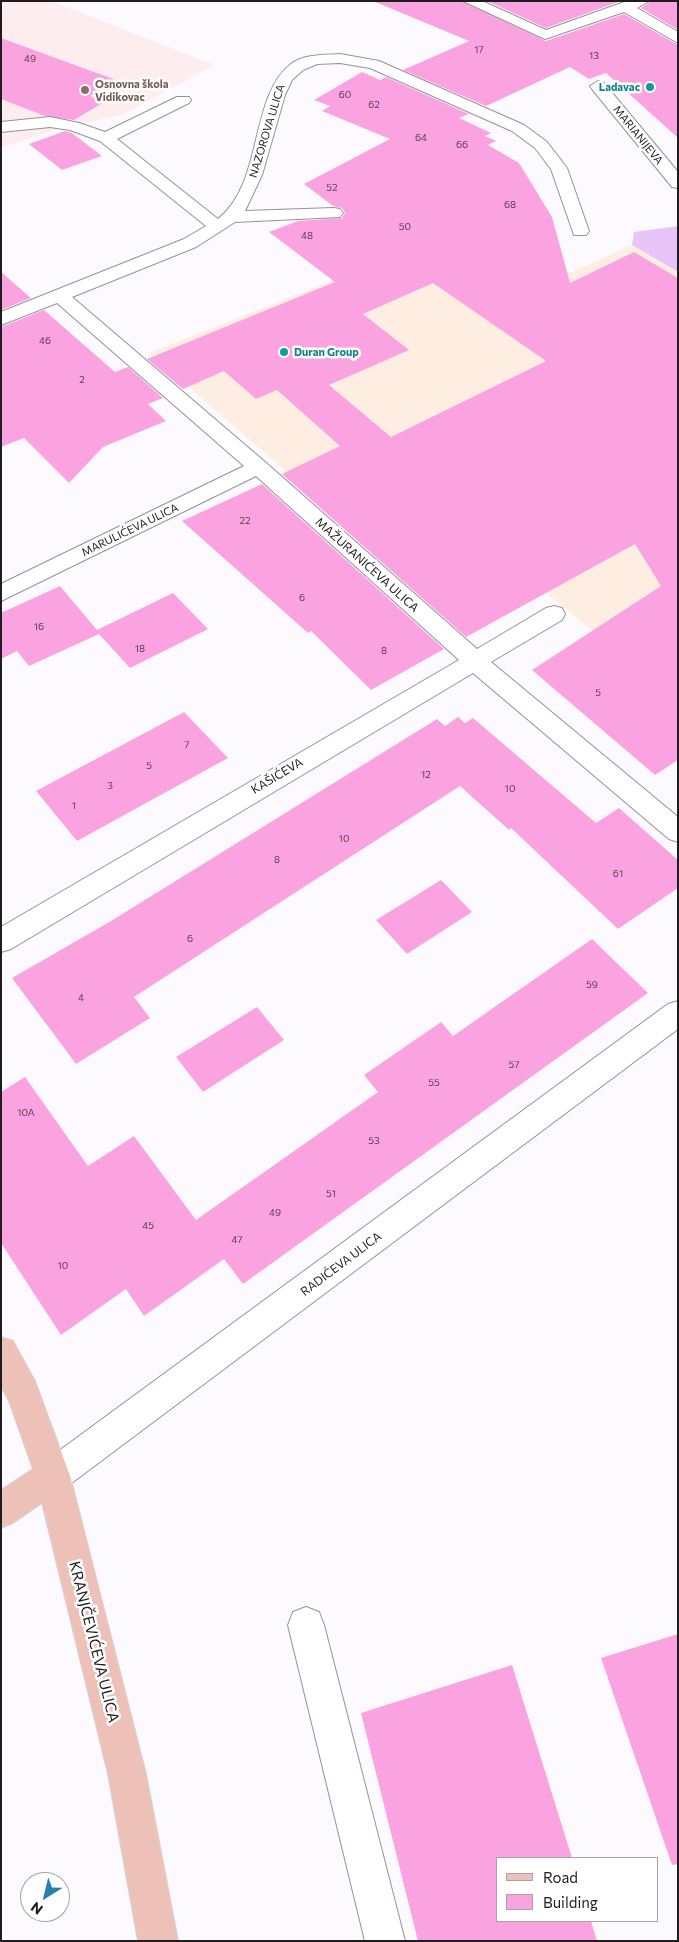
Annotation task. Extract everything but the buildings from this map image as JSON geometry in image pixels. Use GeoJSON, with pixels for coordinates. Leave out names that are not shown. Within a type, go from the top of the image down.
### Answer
{"type":"FeatureCollection","features":[{"type":"Feature","properties":{"kind":"main road","name":"KRANJČEVIĆEVA ULICA"},"geometry":{"type":"LineString","coordinates":[[1,1353],[23,1393],[53,1476],[127,1774],[158,1941]]}},
{"type":"Feature","properties":{"kind":"main road","name":"RADIĆEVA ULICA"},"geometry":{"type":"LineString","coordinates":[[1,1511],[53,1476]]}},
{"type":"Feature","properties":{"kind":"street"},"geometry":{"type":"LineString","coordinates":[[470,1],[545,35],[642,1]]}},
{"type":"Feature","properties":{"kind":"street"},"geometry":{"type":"LineString","coordinates":[[626,7],[678,39]]}},
{"type":"Feature","properties":{"kind":"street","name":"NAZOROVA ULICA"},"geometry":{"type":"LineString","coordinates":[[1,318],[190,243],[235,213],[252,184],[282,81],[294,66],[309,59],[335,58],[374,64],[518,128],[541,145],[559,168],[580,231]]}},
{"type":"Feature","properties":{"kind":"street","name":"MARIANIJEVA"},"geometry":{"type":"LineString","coordinates":[[598,86],[678,183]]}},
{"type":"Feature","properties":{"kind":"street"},"geometry":{"type":"LineString","coordinates":[[106,138],[183,100]]}},
{"type":"Feature","properties":{"kind":"street"},"geometry":{"type":"LineString","coordinates":[[1,127],[50,122],[73,126],[106,138],[224,222],[334,213]]}},
{"type":"Feature","properties":{"kind":"street","name":"MAŽURANIĆEVA ULICA"},"geometry":{"type":"LineString","coordinates":[[59,295],[258,467],[474,660],[678,832]]}},
{"type":"Feature","properties":{"kind":"street","name":"MARULIĆEVA ULICA"},"geometry":{"type":"LineString","coordinates":[[1,593],[258,467]]}},
{"type":"Feature","properties":{"kind":"street","name":"KAŠIĆEVA"},"geometry":{"type":"LineString","coordinates":[[1,941],[554,614]]}},
{"type":"Feature","properties":{"kind":"street","name":"RADIĆEVA ULICA"},"geometry":{"type":"LineString","coordinates":[[53,1476],[678,1013]]}},
{"type":"Feature","properties":{"kind":"street"},"geometry":{"type":"LineString","coordinates":[[306,1624],[385,1941]]}},
{"type":"Feature","properties":{"kind":"shaded area","name":"Osnovna škola Vidikovac"},"geometry":{"type":"Polygon","coordinates":[[[1,1],[51,1],[214,65],[122,115],[61,128],[1,148],[1,1]]]}},
{"type":"Feature","properties":{"kind":"shaded area"},"geometry":{"type":"Polygon","coordinates":[[[487,219],[570,273],[632,245],[678,272],[678,701],[545,592],[474,633],[149,353],[487,219]]]}},
{"type":"Feature","properties":{"kind":"shaded area"},"geometry":{"type":"Polygon","coordinates":[[[678,226],[678,272],[632,245],[634,232],[678,226]]]}},
{"type":"Feature","properties":{"kind":"place","name":"Ladavac"},"geometry":{"type":"Point","coordinates":[650,87]}},
{"type":"Feature","properties":{"kind":"place","name":"Osnovna škola Vidikovac"},"geometry":{"type":"Point","coordinates":[85,90]}},
{"type":"Feature","properties":{"kind":"place","name":"Duran Group"},"geometry":{"type":"Point","coordinates":[284,352]}}]}
